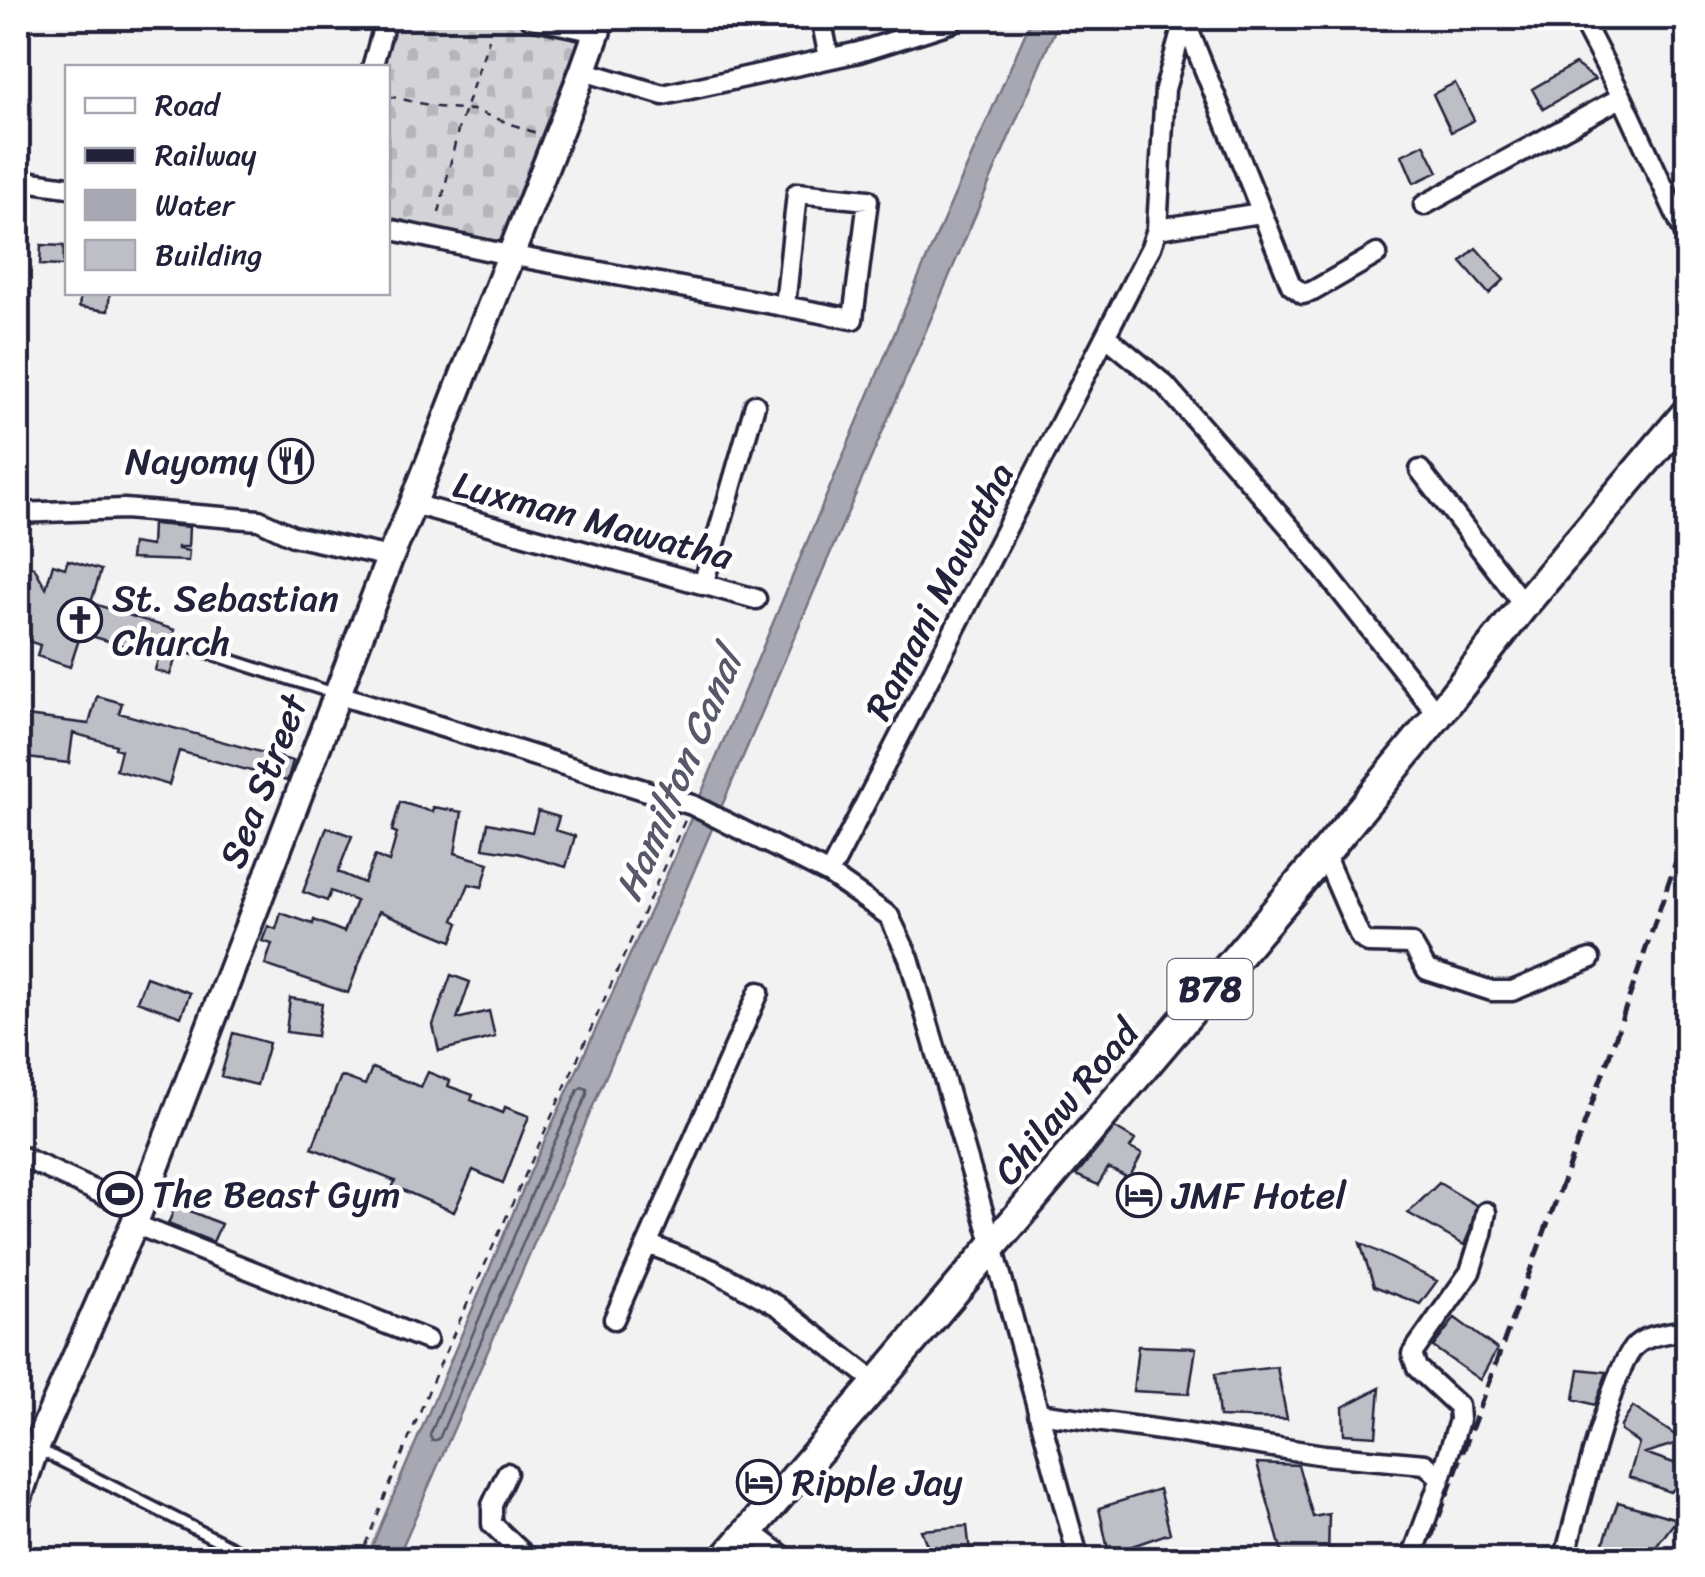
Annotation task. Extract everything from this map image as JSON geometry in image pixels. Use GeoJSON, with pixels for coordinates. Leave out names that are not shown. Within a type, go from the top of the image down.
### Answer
{"type":"FeatureCollection","features":[{"type":"Feature","properties":{"kind":"main road","name":"Chilaw Road"},"geometry":{"type":"LineString","coordinates":[[724,1560],[1324,854],[1524,604],[1688,410]]}},
{"type":"Feature","properties":{"kind":"street"},"geometry":{"type":"LineString","coordinates":[[373,65],[386,18]]}},
{"type":"Feature","properties":{"kind":"street"},"geometry":{"type":"LineString","coordinates":[[530,18],[598,22]]}},
{"type":"Feature","properties":{"kind":"street"},"geometry":{"type":"LineString","coordinates":[[822,18],[829,58]]}},
{"type":"Feature","properties":{"kind":"street"},"geometry":{"type":"LineString","coordinates":[[583,71],[664,95],[829,58],[950,24],[951,18]]}},
{"type":"Feature","properties":{"kind":"street"},"geometry":{"type":"LineString","coordinates":[[1581,18],[1688,240]]}},
{"type":"Feature","properties":{"kind":"street"},"geometry":{"type":"LineString","coordinates":[[1185,19],[1291,284],[1303,294],[1312,292],[1377,254]]}},
{"type":"Feature","properties":{"kind":"street","name":"Ramani Mawatha"},"geometry":{"type":"LineString","coordinates":[[829,874],[1151,247],[1157,229],[1165,90],[1185,19]]}},
{"type":"Feature","properties":{"kind":"street","name":"Sea Street"},"geometry":{"type":"LineString","coordinates":[[18,1499],[36,1448],[136,1218],[336,694],[583,71],[598,22]]}},
{"type":"Feature","properties":{"kind":"street"},"geometry":{"type":"LineString","coordinates":[[1424,205],[1622,98]]}},
{"type":"Feature","properties":{"kind":"street"},"geometry":{"type":"LineString","coordinates":[[18,180],[65,187]]}},
{"type":"Feature","properties":{"kind":"street"},"geometry":{"type":"LineString","coordinates":[[390,229],[509,255],[853,319],[868,200],[797,193],[785,306]]}},
{"type":"Feature","properties":{"kind":"street"},"geometry":{"type":"LineString","coordinates":[[1157,229],[1261,213]]}},
{"type":"Feature","properties":{"kind":"street"},"geometry":{"type":"LineString","coordinates":[[1107,337],[1165,385],[1293,530],[1438,715]]}},
{"type":"Feature","properties":{"kind":"street"},"geometry":{"type":"LineString","coordinates":[[703,584],[755,405]]}},
{"type":"Feature","properties":{"kind":"street"},"geometry":{"type":"LineString","coordinates":[[1420,470],[1524,604]]}},
{"type":"Feature","properties":{"kind":"street","name":"Luxman Mawatha"},"geometry":{"type":"LineString","coordinates":[[413,504],[756,599]]}},
{"type":"Feature","properties":{"kind":"street"},"geometry":{"type":"LineString","coordinates":[[18,513],[124,508],[259,520],[294,536],[390,557]]}},
{"type":"Feature","properties":{"kind":"street"},"geometry":{"type":"LineString","coordinates":[[336,694],[692,805],[829,874],[890,916],[910,958],[1079,1560]]}},
{"type":"Feature","properties":{"kind":"street"},"geometry":{"type":"LineString","coordinates":[[1324,854],[1360,937],[1368,943],[1412,944],[1426,970],[1492,991],[1512,991],[1590,959]]}},
{"type":"Feature","properties":{"kind":"street"},"geometry":{"type":"LineString","coordinates":[[614,1319],[759,992]]}},
{"type":"Feature","properties":{"kind":"street"},"geometry":{"type":"LineString","coordinates":[[18,1155],[136,1218],[426,1340]]}},
{"type":"Feature","properties":{"kind":"street"},"geometry":{"type":"LineString","coordinates":[[1411,1560],[1460,1420],[1458,1406],[1417,1368],[1412,1354],[1470,1272],[1486,1212]]}},
{"type":"Feature","properties":{"kind":"street"},"geometry":{"type":"LineString","coordinates":[[648,1244],[711,1268],[778,1306],[878,1383]]}},
{"type":"Feature","properties":{"kind":"street"},"geometry":{"type":"LineString","coordinates":[[1564,1560],[1628,1352],[1640,1340],[1688,1329]]}},
{"type":"Feature","properties":{"kind":"street"},"geometry":{"type":"LineString","coordinates":[[1038,1414],[1324,1455],[1425,1464],[1440,1478]]}},
{"type":"Feature","properties":{"kind":"street"},"geometry":{"type":"LineString","coordinates":[[507,1473],[492,1505],[492,1524],[530,1560]]}},
{"type":"Feature","properties":{"kind":"street"},"geometry":{"type":"LineString","coordinates":[[750,1530],[788,1560]]}},
{"type":"Feature","properties":{"kind":"lane"},"geometry":{"type":"LineString","coordinates":[[187,646],[336,694]]}},
{"type":"Feature","properties":{"kind":"lane"},"geometry":{"type":"LineString","coordinates":[[36,1448],[257,1560]]}},
{"type":"Feature","properties":{"kind":"path"},"geometry":{"type":"LineString","coordinates":[[439,213],[464,109],[489,39]]}},
{"type":"Feature","properties":{"kind":"path"},"geometry":{"type":"LineString","coordinates":[[390,96],[473,110],[537,133],[553,146]]}},
{"type":"Feature","properties":{"kind":"path"},"geometry":{"type":"LineString","coordinates":[[359,1560],[433,1380],[692,805]]}},
{"type":"Feature","properties":{"kind":"green space"},"geometry":{"type":"Polygon","coordinates":[[[390,18],[493,18],[580,37],[500,241],[486,244],[390,220],[390,65],[377,65],[390,18]]]}},
{"type":"Feature","properties":{"kind":"water"},"geometry":{"type":"Polygon","coordinates":[[[1032,18],[1060,18],[490,1346],[397,1559],[366,1560],[533,1166],[673,861],[906,306],[1032,18]]]}},
{"type":"Feature","properties":{"kind":"building"},"geometry":{"type":"Polygon","coordinates":[[[1575,64],[1595,79],[1543,109],[1532,89],[1575,64]]]}},
{"type":"Feature","properties":{"kind":"building"},"geometry":{"type":"Polygon","coordinates":[[[1455,83],[1474,120],[1451,132],[1433,94],[1455,83]]]}},
{"type":"Feature","properties":{"kind":"building"},"geometry":{"type":"Polygon","coordinates":[[[1424,144],[1438,172],[1414,183],[1402,155],[1424,144]]]}},
{"type":"Feature","properties":{"kind":"building"},"geometry":{"type":"Polygon","coordinates":[[[41,245],[64,246],[63,266],[40,265],[41,245]]]}},
{"type":"Feature","properties":{"kind":"building"},"geometry":{"type":"Polygon","coordinates":[[[1476,248],[1504,280],[1489,294],[1461,262],[1476,248]]]}},
{"type":"Feature","properties":{"kind":"building"},"geometry":{"type":"Polygon","coordinates":[[[81,295],[110,295],[108,311],[79,307],[81,295]]]}},
{"type":"Feature","properties":{"kind":"building"},"geometry":{"type":"Polygon","coordinates":[[[152,524],[189,527],[188,547],[178,547],[189,551],[188,561],[130,559],[132,543],[151,546],[152,524]]]}},
{"type":"Feature","properties":{"kind":"building","name":"St. Sebastian Church"},"geometry":{"type":"Polygon","coordinates":[[[68,560],[101,570],[91,603],[175,630],[167,657],[175,660],[170,675],[155,670],[159,656],[81,633],[70,667],[37,656],[40,645],[28,641],[30,634],[18,629],[18,570],[34,567],[46,588],[53,564],[65,568],[68,560]]]}},
{"type":"Feature","properties":{"kind":"building"},"geometry":{"type":"Polygon","coordinates":[[[97,696],[122,703],[119,713],[293,761],[287,781],[179,751],[169,785],[116,770],[121,750],[116,745],[73,733],[69,763],[18,757],[18,715],[89,724],[97,696]]]}},
{"type":"Feature","properties":{"kind":"building"},"geometry":{"type":"Polygon","coordinates":[[[400,802],[433,812],[433,807],[462,812],[455,853],[489,863],[482,887],[469,884],[454,920],[459,923],[452,941],[379,911],[348,993],[265,965],[272,944],[262,941],[268,926],[276,929],[281,913],[344,932],[356,901],[331,891],[327,901],[303,892],[327,827],[352,836],[338,872],[364,883],[375,856],[389,862],[400,802]]]}},
{"type":"Feature","properties":{"kind":"building"},"geometry":{"type":"Polygon","coordinates":[[[538,811],[559,817],[555,830],[575,836],[566,867],[483,848],[488,823],[532,832],[538,811]]]}},
{"type":"Feature","properties":{"kind":"building"},"geometry":{"type":"Polygon","coordinates":[[[451,975],[470,982],[457,1019],[489,1011],[495,1037],[439,1051],[433,1025],[451,975]]]}},
{"type":"Feature","properties":{"kind":"building"},"geometry":{"type":"Polygon","coordinates":[[[146,977],[190,993],[181,1017],[137,1001],[146,977]]]}},
{"type":"Feature","properties":{"kind":"building"},"geometry":{"type":"Polygon","coordinates":[[[290,998],[322,1003],[317,1036],[286,1032],[290,998]]]}},
{"type":"Feature","properties":{"kind":"building"},"geometry":{"type":"Polygon","coordinates":[[[233,1033],[269,1043],[257,1085],[221,1076],[233,1033]]]}},
{"type":"Feature","properties":{"kind":"building"},"geometry":{"type":"Polygon","coordinates":[[[372,1068],[421,1087],[428,1072],[450,1081],[448,1086],[473,1095],[471,1100],[503,1113],[505,1107],[529,1116],[503,1183],[473,1170],[454,1212],[393,1186],[395,1181],[312,1148],[341,1076],[365,1085],[372,1068]]]}},
{"type":"Feature","properties":{"kind":"building"},"geometry":{"type":"Polygon","coordinates":[[[1115,1128],[1135,1140],[1130,1148],[1142,1154],[1129,1178],[1108,1168],[1098,1185],[1076,1175],[1115,1128]]]}},
{"type":"Feature","properties":{"kind":"building"},"geometry":{"type":"Polygon","coordinates":[[[1439,1183],[1476,1205],[1464,1245],[1408,1213],[1439,1183]]]}},
{"type":"Feature","properties":{"kind":"building"},"geometry":{"type":"Polygon","coordinates":[[[176,1205],[221,1224],[213,1242],[168,1224],[176,1205]]]}},
{"type":"Feature","properties":{"kind":"building"},"geometry":{"type":"Polygon","coordinates":[[[1360,1243],[1437,1281],[1420,1304],[1374,1286],[1360,1243]]]}},
{"type":"Feature","properties":{"kind":"building"},"geometry":{"type":"Polygon","coordinates":[[[1455,1318],[1497,1349],[1480,1380],[1433,1347],[1455,1318]]]}},
{"type":"Feature","properties":{"kind":"building"},"geometry":{"type":"Polygon","coordinates":[[[1138,1346],[1196,1348],[1189,1394],[1133,1391],[1138,1346]]]}},
{"type":"Feature","properties":{"kind":"building"},"geometry":{"type":"Polygon","coordinates":[[[1277,1367],[1287,1419],[1219,1417],[1215,1374],[1277,1367]]]}},
{"type":"Feature","properties":{"kind":"building"},"geometry":{"type":"Polygon","coordinates":[[[1579,1369],[1607,1372],[1595,1405],[1574,1399],[1579,1369]]]}},
{"type":"Feature","properties":{"kind":"building"},"geometry":{"type":"Polygon","coordinates":[[[1380,1388],[1376,1436],[1344,1434],[1343,1407],[1380,1388]]]}},
{"type":"Feature","properties":{"kind":"building"},"geometry":{"type":"Polygon","coordinates":[[[1633,1407],[1684,1441],[1645,1453],[1688,1468],[1688,1478],[1670,1492],[1629,1477],[1639,1443],[1621,1431],[1621,1426],[1633,1407]]]}},
{"type":"Feature","properties":{"kind":"building"},"geometry":{"type":"Polygon","coordinates":[[[1257,1463],[1298,1465],[1313,1517],[1329,1514],[1328,1560],[1284,1560],[1257,1463]]]}},
{"type":"Feature","properties":{"kind":"building"},"geometry":{"type":"Polygon","coordinates":[[[1159,1489],[1170,1533],[1109,1554],[1099,1508],[1159,1489]]]}},
{"type":"Feature","properties":{"kind":"building"},"geometry":{"type":"Polygon","coordinates":[[[1618,1502],[1677,1519],[1646,1560],[1594,1560],[1618,1502]]]}},
{"type":"Feature","properties":{"kind":"building"},"geometry":{"type":"Polygon","coordinates":[[[967,1526],[971,1560],[933,1560],[921,1530],[967,1526]]]}},
{"type":"Feature","properties":{"kind":"railway"},"geometry":{"type":"LineString","coordinates":[[1423,1560],[1605,1068],[1688,826]]}},
{"type":"Feature","properties":{"kind":"place","name":"Nayomy"},"geometry":{"type":"Point","coordinates":[291,461]}},
{"type":"Feature","properties":{"kind":"place","name":"St. Sebastian Church"},"geometry":{"type":"Point","coordinates":[80,620]}},
{"type":"Feature","properties":{"kind":"place","name":"The Beast Gym"},"geometry":{"type":"Point","coordinates":[120,1194]}},
{"type":"Feature","properties":{"kind":"place","name":"JMF Hotel"},"geometry":{"type":"Point","coordinates":[1139,1195]}},
{"type":"Feature","properties":{"kind":"place","name":"Ripple Jay"},"geometry":{"type":"Point","coordinates":[759,1482]}},
{"type":"Feature","properties":{"kind":"water label","name":"Hamilton Canal"},"geometry":{"type":"Point","coordinates":[678,775]}}]}
